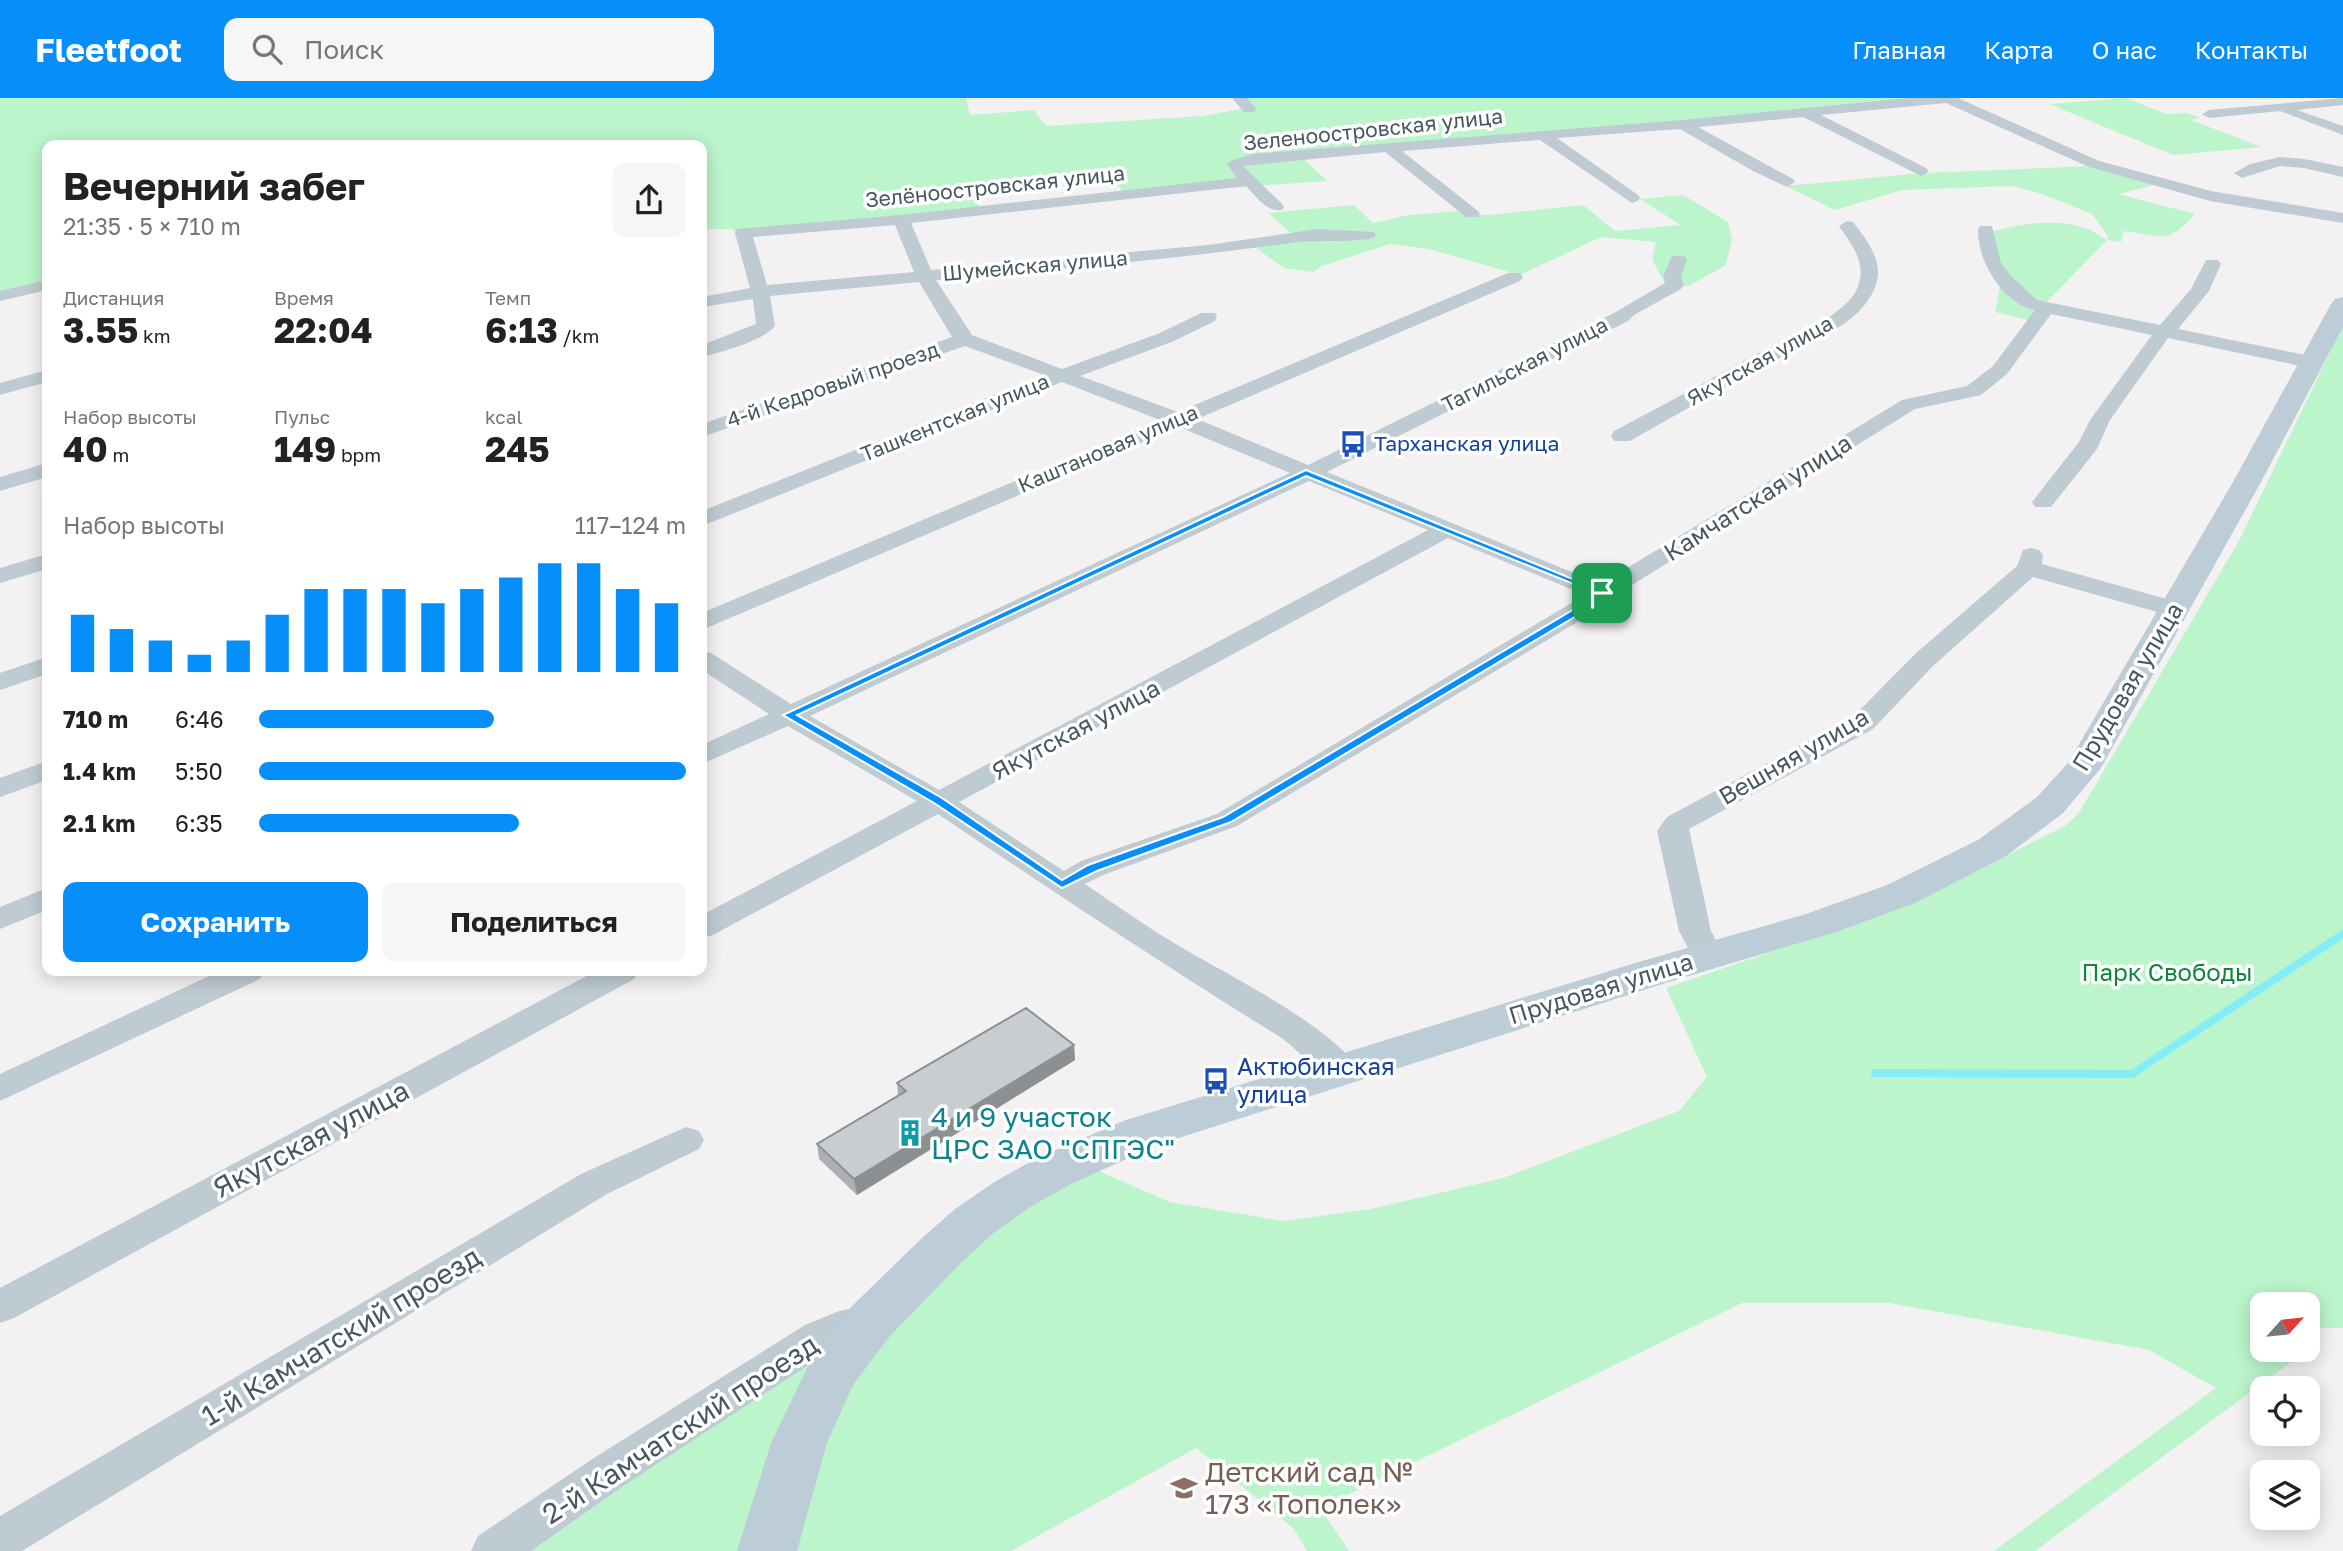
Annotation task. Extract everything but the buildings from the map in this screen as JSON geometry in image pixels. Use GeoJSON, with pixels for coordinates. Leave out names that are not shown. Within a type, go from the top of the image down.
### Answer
{"type":"FeatureCollection","features":[{"type":"Feature","properties":{"kind":"main road","name":"Прудовая улица"},"geometry":{"type":"LineString","coordinates":[[767,1551],[799,1443],[832,1372],[871,1321],[940,1252],[973,1222],[1013,1194],[1056,1170],[1143,1132],[1821,923],[1901,894],[1992,848],[2040,812],[2083,768],[2175,609],[2343,303]]}},
{"type":"Feature","properties":{"kind":"street","name":"Зеленоостровская улица"},"geometry":{"type":"LineString","coordinates":[[1276,207],[1235,164],[1280,156],[1683,124],[1949,98]]}},
{"type":"Feature","properties":{"kind":"street"},"geometry":{"type":"LineString","coordinates":[[1949,98],[2094,164],[2210,196],[2343,218]]}},
{"type":"Feature","properties":{"kind":"street"},"geometry":{"type":"LineString","coordinates":[[2209,114],[2343,101]]}},
{"type":"Feature","properties":{"kind":"street"},"geometry":{"type":"LineString","coordinates":[[2275,107],[2343,131]]}},
{"type":"Feature","properties":{"kind":"street"},"geometry":{"type":"LineString","coordinates":[[1807,113],[1921,171]]}},
{"type":"Feature","properties":{"kind":"street"},"geometry":{"type":"LineString","coordinates":[[1683,124],[1758,168],[1787,181]]}},
{"type":"Feature","properties":{"kind":"street"},"geometry":{"type":"LineString","coordinates":[[1544,135],[1632,198]]}},
{"type":"Feature","properties":{"kind":"street"},"geometry":{"type":"LineString","coordinates":[[1389,148],[1472,214]]}},
{"type":"Feature","properties":{"kind":"street"},"geometry":{"type":"LineString","coordinates":[[2242,173],[2259,163],[2276,161],[2343,172]]}},
{"type":"Feature","properties":{"kind":"street","name":"Зелёноостровская улица"},"geometry":{"type":"LineString","coordinates":[[758,293],[743,233],[901,220],[1251,181]]}},
{"type":"Feature","properties":{"kind":"street"},"geometry":{"type":"LineString","coordinates":[[901,220],[925,276],[965,339],[1180,420],[1602,593]]}},
{"type":"Feature","properties":{"kind":"street","name":"Якутская улица"},"geometry":{"type":"LineString","coordinates":[[1622,436],[1766,357],[1813,335],[1852,309],[1866,289],[1869,267],[1866,252],[1847,226]]}},
{"type":"Feature","properties":{"kind":"street"},"geometry":{"type":"LineString","coordinates":[[1986,230],[1985,245],[2004,282],[2031,304],[2310,362]]}},
{"type":"Feature","properties":{"kind":"street","name":"Шумейская улица"},"geometry":{"type":"LineString","coordinates":[[707,301],[758,293],[1208,250],[1318,234],[1368,236]]}},
{"type":"Feature","properties":{"kind":"street","name":"Тагильская улица"},"geometry":{"type":"LineString","coordinates":[[707,754],[1386,436],[1621,317],[1627,311],[1675,285],[1672,277],[1678,260]]}},
{"type":"Feature","properties":{"kind":"street"},"geometry":{"type":"LineString","coordinates":[[2043,502],[2089,444],[2100,419],[2164,331],[2176,322],[2211,274],[2212,264]]}},
{"type":"Feature","properties":{"kind":"street","name":"Каштановая улица"},"geometry":{"type":"LineString","coordinates":[[707,620],[1514,277]]}},
{"type":"Feature","properties":{"kind":"street"},"geometry":{"type":"LineString","coordinates":[[0,296],[42,286]]}},
{"type":"Feature","properties":{"kind":"street"},"geometry":{"type":"LineString","coordinates":[[707,349],[752,334],[766,326],[758,293]]}},
{"type":"Feature","properties":{"kind":"street","name":"Камчатская улица"},"geometry":{"type":"LineString","coordinates":[[1062,885],[1092,868],[1227,820],[1585,607],[1602,593],[1909,404],[1974,391],[2000,370],[2047,307]]}},
{"type":"Feature","properties":{"kind":"street","name":"Ташкентская улица"},"geometry":{"type":"LineString","coordinates":[[707,517],[1063,375],[1167,337],[1208,317]]}},
{"type":"Feature","properties":{"kind":"street","name":"4-й Кедровый проезд"},"geometry":{"type":"LineString","coordinates":[[707,429],[965,339]]}},
{"type":"Feature","properties":{"kind":"street"},"geometry":{"type":"LineString","coordinates":[[0,389],[42,377]]}},
{"type":"Feature","properties":{"kind":"street"},"geometry":{"type":"LineString","coordinates":[[0,484],[42,471]]}},
{"type":"Feature","properties":{"kind":"street","name":"Якутская улица"},"geometry":{"type":"LineString","coordinates":[[707,925],[938,800],[1210,660],[1447,529]]}},
{"type":"Feature","properties":{"kind":"street","name":"Вешняя улица"},"geometry":{"type":"LineString","coordinates":[[1708,956],[1695,931],[1672,831],[1678,823],[1863,723],[1924,660],[2030,561],[2175,609]]}},
{"type":"Feature","properties":{"kind":"street"},"geometry":{"type":"LineString","coordinates":[[0,576],[42,563]]}},
{"type":"Feature","properties":{"kind":"street"},"geometry":{"type":"LineString","coordinates":[[707,662],[789,715],[938,800],[1062,885],[1301,1034],[1341,1070]]}},
{"type":"Feature","properties":{"kind":"street"},"geometry":{"type":"LineString","coordinates":[[0,682],[42,667]]}},
{"type":"Feature","properties":{"kind":"street"},"geometry":{"type":"LineString","coordinates":[[0,788],[42,772]]}},
{"type":"Feature","properties":{"kind":"street"},"geometry":{"type":"LineString","coordinates":[[0,919],[42,900]]}},
{"type":"Feature","properties":{"kind":"street"},"geometry":{"type":"LineString","coordinates":[[0,1089],[237,976]]}},
{"type":"Feature","properties":{"kind":"street","name":"Якутская улица"},"geometry":{"type":"LineString","coordinates":[[0,1307],[613,976]]}},
{"type":"Feature","properties":{"kind":"street","name":"1-й Камчатский проезд"},"geometry":{"type":"LineString","coordinates":[[0,1540],[594,1184],[686,1140]]}},
{"type":"Feature","properties":{"kind":"street","name":"2-й Камчатский проезд"},"geometry":{"type":"LineString","coordinates":[[494,1551],[610,1471],[819,1336],[839,1327],[871,1321]]}},
{"type":"Feature","properties":{"kind":"green space"},"geometry":{"type":"Polygon","coordinates":[[[0,98],[966,98],[970,115],[1034,110],[1046,126],[1202,116],[1241,109],[1234,98],[1928,98],[1302,157],[1327,181],[1126,195],[1104,170],[962,187],[982,209],[737,233],[732,229],[707,229],[707,140],[42,140],[42,285],[0,294],[0,98]]]}},
{"type":"Feature","properties":{"kind":"green space"},"geometry":{"type":"Polygon","coordinates":[[[2126,98],[2167,114],[2187,113],[2201,118],[2191,120],[2261,147],[2173,155],[2049,104],[2126,98]]]}},
{"type":"Feature","properties":{"kind":"green space"},"geometry":{"type":"Polygon","coordinates":[[[2091,166],[2158,184],[2118,194],[2195,214],[2171,234],[2156,236],[2124,231],[2121,242],[2107,240],[2108,236],[2092,214],[2042,194],[2012,186],[1902,190],[1835,210],[1786,186],[1923,173],[2091,166]]]}},
{"type":"Feature","properties":{"kind":"green space"},"geometry":{"type":"Polygon","coordinates":[[[1683,195],[1728,222],[1732,239],[1726,265],[1689,286],[1673,284],[1661,277],[1652,259],[1656,242],[1601,237],[1520,275],[1429,249],[1390,244],[1322,266],[1313,272],[1284,268],[1253,246],[1292,234],[1268,213],[1354,205],[1373,223],[1409,215],[1461,211],[1471,215],[1489,215],[1583,205],[1615,231],[1681,225],[1640,199],[1683,195]]]}},
{"type":"Feature","properties":{"kind":"green space"},"geometry":{"type":"Polygon","coordinates":[[[2053,223],[2091,230],[2107,240],[2029,320],[1995,312],[2000,287],[2011,285],[1990,246],[1994,231],[2029,224],[2053,223]]]}},
{"type":"Feature","properties":{"kind":"green space","name":"Парк Свободы"},"geometry":{"type":"Polygon","coordinates":[[[2343,325],[2343,1328],[2320,1329],[2320,1292],[2250,1292],[2250,1362],[2291,1362],[2272,1376],[2250,1376],[2250,1392],[2035,1551],[1994,1551],[2216,1388],[2149,1350],[1889,1303],[1742,1303],[1320,1508],[1349,1551],[1307,1551],[1294,1529],[1196,1448],[1011,1551],[784,1551],[851,1371],[947,1258],[1087,1166],[1170,1202],[1284,1221],[1371,1209],[1503,1178],[1679,1111],[1707,1077],[1666,988],[1910,904],[2065,826],[2079,813],[2240,539],[2343,325]]]}},
{"type":"Feature","properties":{"kind":"green space"},"geometry":{"type":"Polygon","coordinates":[[[839,1337],[748,1551],[513,1551],[839,1337]]]}},
{"type":"Feature","properties":{"kind":"waterway"},"geometry":{"type":"LineString","coordinates":[[1875,1073],[2132,1074],[2343,934]]}},
{"type":"Feature","properties":{"kind":"place","name":"Тарханская улица"},"geometry":{"type":"Point","coordinates":[1353,444]}},
{"type":"Feature","properties":{"kind":"place","name":"Актюбинская улица"},"geometry":{"type":"Point","coordinates":[1216,1081]}},
{"type":"Feature","properties":{"kind":"place","name":"4 и 9 участок ЦРС ЗАО \"СПГЭС\""},"geometry":{"type":"Point","coordinates":[910,1133]}},
{"type":"Feature","properties":{"kind":"place","name":"Детский сад № 173 «Тополек»"},"geometry":{"type":"Point","coordinates":[1184,1488]}},
{"type":"Feature","properties":{"kind":"route"},"geometry":{"type":"LineString","coordinates":[[1306,473],[1602,593],[1585,607],[1227,820],[1092,868],[1062,885],[938,800],[789,715],[1306,473]]}}]}
